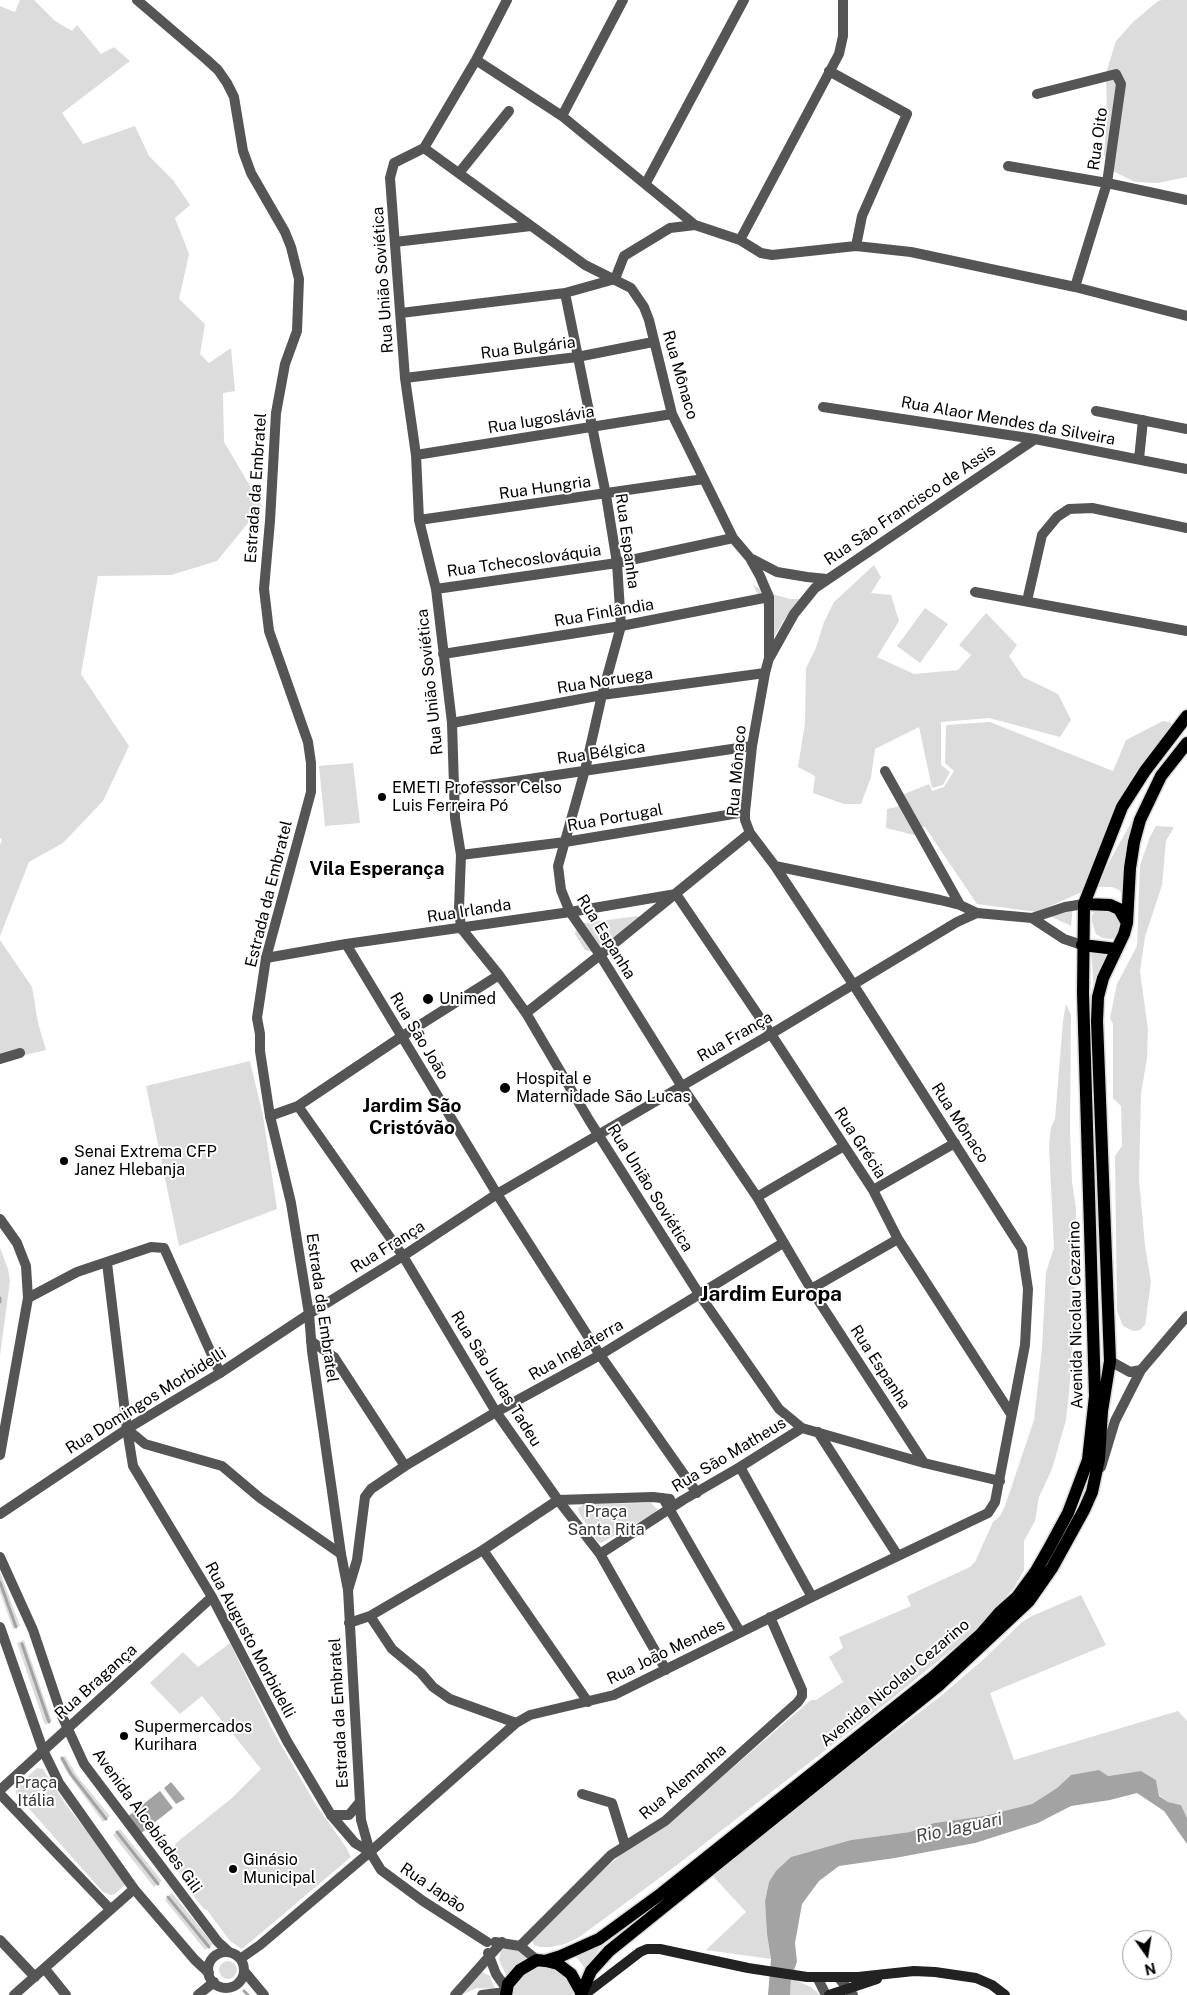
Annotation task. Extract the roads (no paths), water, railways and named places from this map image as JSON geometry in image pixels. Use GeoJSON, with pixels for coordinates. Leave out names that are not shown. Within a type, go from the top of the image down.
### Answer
{"type":"FeatureCollection","features":[{"type":"Feature","properties":{"kind":"main road","name":"Avenida Nicolau Cezarino"},"geometry":{"type":"LineString","coordinates":[[506,1993],[516,1974],[541,1961],[561,1956],[599,1939],[662,1893],[933,1677],[981,1634],[1000,1612],[1017,1597],[1048,1550],[1068,1514],[1088,1460],[1095,1396],[1082,946],[1084,904],[1122,807],[1145,771],[1187,716]]}},
{"type":"Feature","properties":{"kind":"main road","name":"Avenida Nicolau Cezarino"},"geometry":{"type":"LineString","coordinates":[[582,1994],[592,1971],[609,1951],[938,1686],[1029,1601],[1052,1568],[1076,1527],[1092,1492],[1099,1459],[1102,1411],[1110,1361],[1096,1021],[1098,997],[1103,978],[1124,934],[1127,922],[1130,868],[1140,820],[1161,776],[1187,743]]}},
{"type":"Feature","properties":{"kind":"main road"},"geometry":{"type":"LineString","coordinates":[[1084,904],[1110,905],[1119,909],[1127,922]]}},
{"type":"Feature","properties":{"kind":"main road"},"geometry":{"type":"LineString","coordinates":[[1082,946],[1116,949]]}},
{"type":"Feature","properties":{"kind":"main road"},"geometry":{"type":"LineString","coordinates":[[541,1961],[558,1964],[572,1974],[582,1994],[640,1952],[647,1949],[660,1949],[748,1968],[812,1977],[935,1972],[976,1978],[992,1984],[1005,1995]]}},
{"type":"Feature","properties":{"kind":"main road"},"geometry":{"type":"LineString","coordinates":[[828,1995],[851,1992],[892,1974]]}},
{"type":"Feature","properties":{"kind":"street","name":"Estrada da Embratel"},"geometry":{"type":"LineString","coordinates":[[138,0],[206,58],[227,82],[234,97],[243,151],[251,174],[285,232],[291,248],[298,279],[296,331],[285,364],[276,413],[264,589],[269,631],[308,742],[311,763],[311,792],[266,958],[257,1018],[270,1116],[291,1203],[309,1314],[311,1341],[341,1554],[348,1590],[359,1803],[361,1820],[370,1852]]}},
{"type":"Feature","properties":{"kind":"street"},"geometry":{"type":"LineString","coordinates":[[424,148],[476,60],[507,0]]}},
{"type":"Feature","properties":{"kind":"street"},"geometry":{"type":"LineString","coordinates":[[562,116],[623,0]]}},
{"type":"Feature","properties":{"kind":"street"},"geometry":{"type":"LineString","coordinates":[[646,183],[744,0]]}},
{"type":"Feature","properties":{"kind":"street"},"geometry":{"type":"LineString","coordinates":[[740,240],[838,54],[843,36],[843,0]]}},
{"type":"Feature","properties":{"kind":"street"},"geometry":{"type":"LineString","coordinates":[[476,60],[562,116],[695,224],[740,240],[754,250],[772,255],[856,246],[911,252],[1075,287],[1187,316]]}},
{"type":"Feature","properties":{"kind":"street"},"geometry":{"type":"LineString","coordinates":[[829,71],[907,114],[862,216],[856,246]]}},
{"type":"Feature","properties":{"kind":"street","name":"Rua Oito"},"geometry":{"type":"LineString","coordinates":[[1037,94],[1116,74],[1121,84],[1107,183],[1075,287]]}},
{"type":"Feature","properties":{"kind":"street"},"geometry":{"type":"LineString","coordinates":[[459,173],[509,111]]}},
{"type":"Feature","properties":{"kind":"street","name":"Rua Mônaco"},"geometry":{"type":"LineString","coordinates":[[424,148],[585,265],[631,288],[644,307],[672,414],[733,538],[750,558],[769,597],[770,658],[765,673],[752,746],[745,820],[750,832],[775,866],[853,984],[1022,1249],[1028,1289],[1025,1345],[1000,1482],[995,1502],[988,1513]]}},
{"type":"Feature","properties":{"kind":"street","name":"Rua União Soviética"},"geometry":{"type":"LineString","coordinates":[[424,148],[394,163],[390,178],[405,378],[416,455],[419,520],[436,589],[452,723],[455,818],[461,855],[459,908],[461,928],[500,975],[526,1013],[599,1135],[699,1294],[779,1410],[802,1428]]}},
{"type":"Feature","properties":{"kind":"street"},"geometry":{"type":"LineString","coordinates":[[1008,166],[1107,183],[1187,200]]}},
{"type":"Feature","properties":{"kind":"street"},"geometry":{"type":"LineString","coordinates":[[401,313],[565,293],[615,279],[624,256],[670,228],[695,224]]}},
{"type":"Feature","properties":{"kind":"street"},"geometry":{"type":"LineString","coordinates":[[395,242],[531,226]]}},
{"type":"Feature","properties":{"kind":"street","name":"Rua Espanha"},"geometry":{"type":"LineString","coordinates":[[565,293],[606,494],[617,563],[621,626],[602,695],[585,770],[558,866],[562,890],[570,912],[600,955],[681,1085],[757,1198],[783,1243],[924,1463]]}},
{"type":"Feature","properties":{"kind":"street","name":"Rua Bulgária"},"geometry":{"type":"LineString","coordinates":[[405,378],[578,357],[653,342]]}},
{"type":"Feature","properties":{"kind":"street","name":"Rua Alaor Mendes da Silveira"},"geometry":{"type":"LineString","coordinates":[[823,407],[1035,439],[1187,469]]}},
{"type":"Feature","properties":{"kind":"street"},"geometry":{"type":"LineString","coordinates":[[1096,410],[1187,429]]}},
{"type":"Feature","properties":{"kind":"street","name":"Rua Iugoslávia"},"geometry":{"type":"LineString","coordinates":[[416,455],[672,414]]}},
{"type":"Feature","properties":{"kind":"street"},"geometry":{"type":"LineString","coordinates":[[1139,459],[1143,420]]}},
{"type":"Feature","properties":{"kind":"street","name":"Rua São Francisco de Assis"},"geometry":{"type":"LineString","coordinates":[[770,658],[794,614],[815,588],[827,578],[1035,439]]}},
{"type":"Feature","properties":{"kind":"street","name":"Rua Hungria"},"geometry":{"type":"LineString","coordinates":[[419,520],[704,479]]}},
{"type":"Feature","properties":{"kind":"street"},"geometry":{"type":"LineString","coordinates":[[1027,601],[1042,535],[1057,516],[1069,509],[1092,508],[1187,528]]}},
{"type":"Feature","properties":{"kind":"street","name":"Rua Tchecoslováquia"},"geometry":{"type":"LineString","coordinates":[[436,589],[617,563],[733,538]]}},
{"type":"Feature","properties":{"kind":"street"},"geometry":{"type":"LineString","coordinates":[[750,558],[777,572],[827,578]]}},
{"type":"Feature","properties":{"kind":"street"},"geometry":{"type":"LineString","coordinates":[[975,592],[1187,631]]}},
{"type":"Feature","properties":{"kind":"street","name":"Rua Finlândia"},"geometry":{"type":"LineString","coordinates":[[443,654],[621,626],[769,597]]}},
{"type":"Feature","properties":{"kind":"street","name":"Rua Noruega"},"geometry":{"type":"LineString","coordinates":[[452,723],[602,695],[765,673]]}},
{"type":"Feature","properties":{"kind":"street","name":"Rua Bélgica"},"geometry":{"type":"LineString","coordinates":[[455,790],[752,746]]}},
{"type":"Feature","properties":{"kind":"street"},"geometry":{"type":"LineString","coordinates":[[885,771],[960,905]]}},
{"type":"Feature","properties":{"kind":"street","name":"Rua Portugal"},"geometry":{"type":"LineString","coordinates":[[461,855],[565,842],[745,812]]}},
{"type":"Feature","properties":{"kind":"street"},"geometry":{"type":"LineString","coordinates":[[526,1013],[676,894],[750,832]]}},
{"type":"Feature","properties":{"kind":"street"},"geometry":{"type":"LineString","coordinates":[[775,866],[960,905],[977,913],[1032,918],[1065,907],[1084,904]]}},
{"type":"Feature","properties":{"kind":"street","name":"Rua Irlanda"},"geometry":{"type":"LineString","coordinates":[[266,958],[676,894]]}},
{"type":"Feature","properties":{"kind":"street","name":"Rua Grécia"},"geometry":{"type":"LineString","coordinates":[[676,894],[771,1034],[873,1190],[898,1239],[1011,1414]]}},
{"type":"Feature","properties":{"kind":"street","name":"Rua França"},"geometry":{"type":"LineString","coordinates":[[309,1314],[403,1256],[497,1194],[771,1034],[957,922],[977,913]]}},
{"type":"Feature","properties":{"kind":"street"},"geometry":{"type":"LineString","coordinates":[[1032,918],[1064,939],[1082,946]]}},
{"type":"Feature","properties":{"kind":"street","name":"Rua São João"},"geometry":{"type":"LineString","coordinates":[[346,944],[497,1194],[600,1355],[696,1493]]}},
{"type":"Feature","properties":{"kind":"street"},"geometry":{"type":"LineString","coordinates":[[270,1116],[298,1106],[500,975]]}},
{"type":"Feature","properties":{"kind":"street"},"geometry":{"type":"LineString","coordinates":[[0,1059],[20,1053]]}},
{"type":"Feature","properties":{"kind":"street","name":"Rua São Judas Tadeu"},"geometry":{"type":"LineString","coordinates":[[298,1106],[403,1256],[496,1412],[558,1500],[600,1554],[666,1670]]}},
{"type":"Feature","properties":{"kind":"street"},"geometry":{"type":"LineString","coordinates":[[873,1190],[955,1143]]}},
{"type":"Feature","properties":{"kind":"street"},"geometry":{"type":"LineString","coordinates":[[757,1198],[844,1146]]}},
{"type":"Feature","properties":{"kind":"street"},"geometry":{"type":"LineString","coordinates":[[0,1219],[17,1243],[26,1266],[28,1298],[0,1454]]}},
{"type":"Feature","properties":{"kind":"street"},"geometry":{"type":"LineString","coordinates":[[812,1289],[898,1239]]}},
{"type":"Feature","properties":{"kind":"street","name":"Rua Inglaterra"},"geometry":{"type":"LineString","coordinates":[[348,1590],[357,1560],[365,1497],[372,1489],[405,1466],[496,1412],[600,1355],[783,1243]]}},
{"type":"Feature","properties":{"kind":"street"},"geometry":{"type":"LineString","coordinates":[[28,1298],[77,1272],[151,1247],[164,1248],[220,1373]]}},
{"type":"Feature","properties":{"kind":"street","name":"Rua Augusto Morbidelli"},"geometry":{"type":"LineString","coordinates":[[107,1263],[127,1429],[134,1466],[212,1597],[287,1741],[331,1815],[355,1843],[370,1852]]}},
{"type":"Feature","properties":{"kind":"street","name":"Rua Domingos Morbidelli"},"geometry":{"type":"LineString","coordinates":[[0,1514],[127,1429],[220,1373],[309,1314]]}},
{"type":"Feature","properties":{"kind":"street"},"geometry":{"type":"LineString","coordinates":[[1092,1492],[1115,1422],[1141,1370],[1187,1316]]}},
{"type":"Feature","properties":{"kind":"street"},"geometry":{"type":"LineString","coordinates":[[311,1341],[334,1357],[405,1466]]}},
{"type":"Feature","properties":{"kind":"street"},"geometry":{"type":"LineString","coordinates":[[1110,1361],[1130,1372],[1141,1370]]}},
{"type":"Feature","properties":{"kind":"street","name":"Rua São Matheus"},"geometry":{"type":"LineString","coordinates":[[600,1554],[682,1500],[740,1467],[802,1428],[924,1463],[1000,1482]]}},
{"type":"Feature","properties":{"kind":"street"},"geometry":{"type":"LineString","coordinates":[[127,1429],[145,1444],[222,1466],[260,1498],[341,1554]]}},
{"type":"Feature","properties":{"kind":"street"},"geometry":{"type":"LineString","coordinates":[[818,1432],[898,1556]]}},
{"type":"Feature","properties":{"kind":"street"},"geometry":{"type":"LineString","coordinates":[[740,1467],[812,1597]]}},
{"type":"Feature","properties":{"kind":"street"},"geometry":{"type":"LineString","coordinates":[[663,1498],[740,1632]]}},
{"type":"Feature","properties":{"kind":"street"},"geometry":{"type":"LineString","coordinates":[[349,1623],[370,1616],[483,1550],[558,1500],[663,1498],[682,1500]]}},
{"type":"Feature","properties":{"kind":"street","name":"Rua João Mendes"},"geometry":{"type":"LineString","coordinates":[[240,1959],[370,1852],[516,1723],[530,1715],[614,1695],[770,1617],[988,1513]]}},
{"type":"Feature","properties":{"kind":"street"},"geometry":{"type":"LineString","coordinates":[[483,1550],[588,1702]]}},
{"type":"Feature","properties":{"kind":"street","name":"Avenida Alcebíades Gili"},"geometry":{"type":"LineString","coordinates":[[0,1557],[33,1630],[67,1729],[84,1764],[218,1942],[229,1952]]}},
{"type":"Feature","properties":{"kind":"street","name":"Rua Bragança"},"geometry":{"type":"LineString","coordinates":[[0,1790],[212,1597]]}},
{"type":"Feature","properties":{"kind":"street"},"geometry":{"type":"LineString","coordinates":[[370,1616],[392,1649],[421,1672],[433,1687],[450,1699],[516,1723]]}},
{"type":"Feature","properties":{"kind":"street","name":"Rua Alemanha"},"geometry":{"type":"LineString","coordinates":[[520,1946],[611,1855],[665,1820],[798,1702],[802,1696],[802,1690],[770,1617]]}},
{"type":"Feature","properties":{"kind":"street"},"geometry":{"type":"LineString","coordinates":[[0,1627],[43,1750],[59,1782],[134,1889],[218,1984],[226,1988],[236,1984],[240,1981],[244,1971]]}},
{"type":"Feature","properties":{"kind":"street"},"geometry":{"type":"LineString","coordinates":[[0,1794],[110,1910]]}},
{"type":"Feature","properties":{"kind":"street"},"geometry":{"type":"LineString","coordinates":[[582,1794],[612,1803],[625,1845]]}},
{"type":"Feature","properties":{"kind":"street"},"geometry":{"type":"LineString","coordinates":[[331,1815],[349,1815],[359,1803]]}},
{"type":"Feature","properties":{"kind":"street","name":"Rua Japão"},"geometry":{"type":"LineString","coordinates":[[370,1852],[381,1870],[407,1890],[487,1942]]}},
{"type":"Feature","properties":{"kind":"street"},"geometry":{"type":"LineString","coordinates":[[14,1995],[134,1889]]}},
{"type":"Feature","properties":{"kind":"street"},"geometry":{"type":"LineString","coordinates":[[0,1940],[35,1977]]}},
{"type":"Feature","properties":{"kind":"street"},"geometry":{"type":"LineString","coordinates":[[482,1995],[506,1993],[489,1956],[487,1942],[502,1942],[520,1946],[541,1961]]}},
{"type":"Feature","properties":{"kind":"street"},"geometry":{"type":"LineString","coordinates":[[455,1995],[502,1942]]}},
{"type":"Feature","properties":{"kind":"street"},"geometry":{"type":"LineString","coordinates":[[218,1984],[209,1968],[214,1958],[224,1952],[229,1952],[240,1959],[244,1971],[264,1995]]}},
{"type":"Feature","properties":{"kind":"street"},"geometry":{"type":"LineString","coordinates":[[45,1969],[66,1995]]}},
{"type":"Feature","properties":{"kind":"street"},"geometry":{"type":"LineString","coordinates":[[812,1977],[828,1995]]}},
{"type":"Feature","properties":{"kind":"street"},"geometry":{"type":"LineString","coordinates":[[838,1977],[851,1992]]}},
{"type":"Feature","properties":{"kind":"street"},"geometry":{"type":"LineString","coordinates":[[198,1995],[218,1984]]}},
{"type":"Feature","properties":{"kind":"water","name":"Rio Jaguari"},"geometry":{"type":"Polygon","coordinates":[[[1099,1770],[1108,1776],[1141,1771],[1156,1780],[1159,1796],[1168,1802],[1181,1805],[1187,1818],[1187,1844],[1164,1811],[1137,1793],[1110,1800],[1071,1806],[1038,1823],[975,1843],[839,1866],[819,1881],[802,1904],[795,1943],[797,1962],[791,1978],[790,1995],[768,1995],[771,1959],[765,1901],[769,1882],[776,1871],[791,1857],[851,1840],[910,1832],[934,1823],[984,1816],[1032,1804],[1057,1788],[1071,1775],[1099,1770]]]}},
{"type":"Feature","properties":{"kind":"water"},"geometry":{"type":"Polygon","coordinates":[[[171,1782],[185,1799],[176,1804],[164,1788],[171,1782]]]}},
{"type":"Feature","properties":{"kind":"water"},"geometry":{"type":"Polygon","coordinates":[[[160,1791],[173,1808],[140,1834],[127,1817],[160,1791]]]}},
{"type":"Feature","properties":{"kind":"waterway"},"geometry":{"type":"LineString","coordinates":[[0,1582],[16,1627]]}},
{"type":"Feature","properties":{"kind":"waterway"},"geometry":{"type":"LineString","coordinates":[[22,1644],[49,1722]]}},
{"type":"Feature","properties":{"kind":"waterway"},"geometry":{"type":"LineString","coordinates":[[62,1758],[71,1774],[106,1819]]}},
{"type":"Feature","properties":{"kind":"waterway"},"geometry":{"type":"LineString","coordinates":[[117,1832],[158,1884]]}},
{"type":"Feature","properties":{"kind":"waterway"},"geometry":{"type":"LineString","coordinates":[[168,1897],[209,1947]]}},
{"type":"Feature","properties":{"kind":"waterway"},"geometry":{"type":"LineString","coordinates":[[244,1991],[248,1995]]}},
{"type":"Feature","properties":{"kind":"place","name":"EMETI Professor Celso Luis Ferreira Pó"},"geometry":{"type":"Point","coordinates":[382,797]}},
{"type":"Feature","properties":{"kind":"place","name":"Unimed"},"geometry":{"type":"Point","coordinates":[428,999]}},
{"type":"Feature","properties":{"kind":"place","name":"Hospital e Maternidade São Lucas"},"geometry":{"type":"Point","coordinates":[505,1088]}},
{"type":"Feature","properties":{"kind":"place","name":"Senai Extrema CFP Janez Hlebanja"},"geometry":{"type":"Point","coordinates":[64,1161]}},
{"type":"Feature","properties":{"kind":"place","name":"Supermercados Kurihara"},"geometry":{"type":"Point","coordinates":[124,1736]}},
{"type":"Feature","properties":{"kind":"place","name":"Ginásio Municipal"},"geometry":{"type":"Point","coordinates":[233,1869]}},
{"type":"Feature","properties":{"kind":"district","name":"Vila Esperança"},"geometry":{"type":"Point","coordinates":[377,869]}},
{"type":"Feature","properties":{"kind":"district","name":"Jardim São Cristóvão"},"geometry":{"type":"Point","coordinates":[412,1117]}},
{"type":"Feature","properties":{"kind":"district","name":"Jardim Europa"},"geometry":{"type":"Point","coordinates":[771,1295]}},
{"type":"Feature","properties":{"kind":"park label","name":"Praça Santa Rita"},"geometry":{"type":"Point","coordinates":[606,1521]}},
{"type":"Feature","properties":{"kind":"park label","name":"Praça Itália"},"geometry":{"type":"Point","coordinates":[36,1792]}}]}
